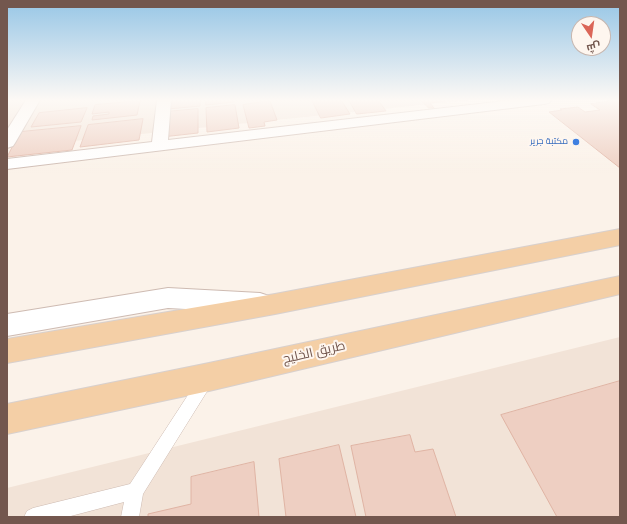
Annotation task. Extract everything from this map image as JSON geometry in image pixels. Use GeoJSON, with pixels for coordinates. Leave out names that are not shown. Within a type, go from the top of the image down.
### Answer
{"type":"FeatureCollection","features":[{"type":"Feature","properties":{"kind":"main road"},"geometry":{"type":"LineString","coordinates":[[7,351],[275,304],[620,236]]}},
{"type":"Feature","properties":{"kind":"main road","name":"طريق الخليج"},"geometry":{"type":"LineString","coordinates":[[7,419],[209,377],[620,285]]}},
{"type":"Feature","properties":{"kind":"street"},"geometry":{"type":"LineString","coordinates":[[7,144],[19,124]]}},
{"type":"Feature","properties":{"kind":"street"},"geometry":{"type":"LineString","coordinates":[[160,146],[162,124]]}},
{"type":"Feature","properties":{"kind":"street"},"geometry":{"type":"LineString","coordinates":[[7,164],[340,124]]}},
{"type":"Feature","properties":{"kind":"street"},"geometry":{"type":"LineString","coordinates":[[7,325],[168,298],[275,304]]}},
{"type":"Feature","properties":{"kind":"lane"},"geometry":{"type":"LineString","coordinates":[[130,517],[135,491],[209,377]]}},
{"type":"Feature","properties":{"kind":"lane"},"geometry":{"type":"LineString","coordinates":[[33,517],[135,491]]}},
{"type":"Feature","properties":{"kind":"shaded area"},"geometry":{"type":"Polygon","coordinates":[[[7,124],[234,124],[7,148],[7,124]]]}},
{"type":"Feature","properties":{"kind":"shaded area"},"geometry":{"type":"Polygon","coordinates":[[[620,337],[620,517],[7,517],[7,488],[620,337]]]}},
{"type":"Feature","properties":{"kind":"building"},"geometry":{"type":"Polygon","coordinates":[[[32,124],[56,124],[31,127],[32,124]]]}},
{"type":"Feature","properties":{"kind":"building"},"geometry":{"type":"Polygon","coordinates":[[[142,124],[139,140],[80,147],[88,125],[142,124]]]}},
{"type":"Feature","properties":{"kind":"building"},"geometry":{"type":"Polygon","coordinates":[[[164,124],[198,124],[198,133],[162,137],[164,124]]]}},
{"type":"Feature","properties":{"kind":"building"},"geometry":{"type":"Polygon","coordinates":[[[207,124],[238,124],[239,128],[207,132],[207,124]]]}},
{"type":"Feature","properties":{"kind":"building"},"geometry":{"type":"Polygon","coordinates":[[[248,124],[265,124],[265,126],[249,128],[248,124]]]}},
{"type":"Feature","properties":{"kind":"building"},"geometry":{"type":"Polygon","coordinates":[[[565,124],[620,124],[620,168],[565,124]]]}},
{"type":"Feature","properties":{"kind":"building"},"geometry":{"type":"Polygon","coordinates":[[[81,126],[72,150],[7,157],[20,132],[81,126]]]}},
{"type":"Feature","properties":{"kind":"building"},"geometry":{"type":"Polygon","coordinates":[[[620,381],[620,517],[557,517],[501,415],[620,381]]]}},
{"type":"Feature","properties":{"kind":"building"},"geometry":{"type":"Polygon","coordinates":[[[410,435],[415,452],[433,449],[456,517],[366,517],[351,446],[410,435]]]}},
{"type":"Feature","properties":{"kind":"building"},"geometry":{"type":"Polygon","coordinates":[[[339,445],[356,517],[286,517],[279,459],[339,445]]]}},
{"type":"Feature","properties":{"kind":"building"},"geometry":{"type":"Polygon","coordinates":[[[254,462],[259,517],[148,517],[148,514],[191,504],[191,477],[254,462]]]}},
{"type":"Feature","properties":{"kind":"place","name":"مكتبة جرير"},"geometry":{"type":"Point","coordinates":[576,142]}}]}
